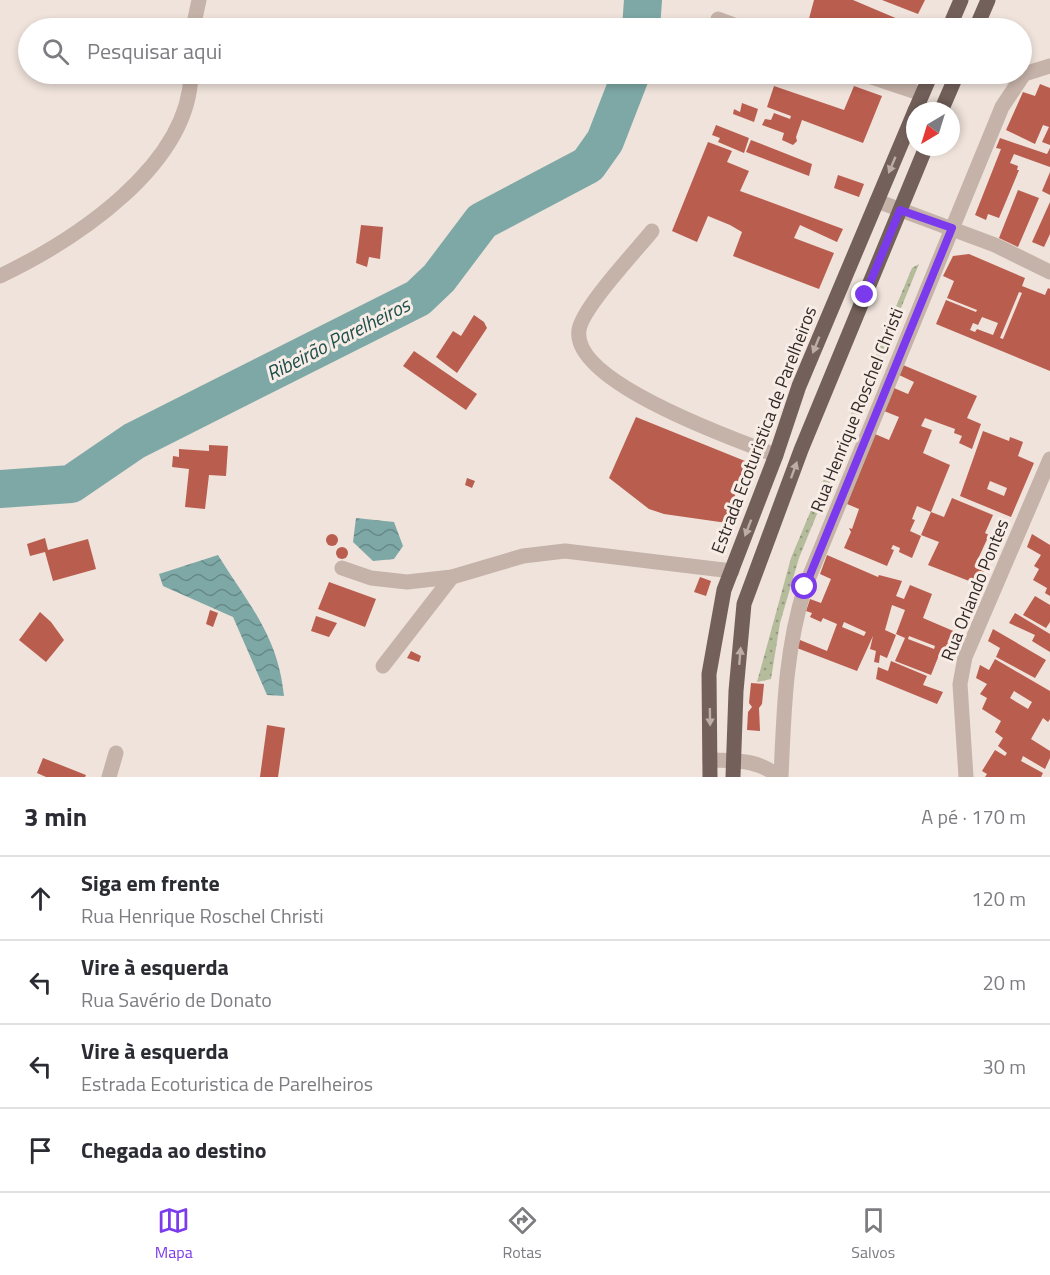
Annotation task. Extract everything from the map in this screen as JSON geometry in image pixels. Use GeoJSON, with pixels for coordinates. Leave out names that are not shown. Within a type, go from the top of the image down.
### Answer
{"type":"FeatureCollection","features":[{"type":"Feature","properties":{"kind":"main road"},"geometry":{"type":"LineString","coordinates":[[953,18],[961,0]]}},
{"type":"Feature","properties":{"kind":"main road"},"geometry":{"type":"LineString","coordinates":[[980,18],[988,0]]}},
{"type":"Feature","properties":{"kind":"main road","name":"Estrada Ecoturistica de Parelheiros"},"geometry":{"type":"LineString","coordinates":[[919,102],[926,84]]}},
{"type":"Feature","properties":{"kind":"main road"},"geometry":{"type":"LineString","coordinates":[[945,102],[953,84]]}},
{"type":"Feature","properties":{"kind":"main road","name":"Estrada Ecoturistica de Parelheiros"},"geometry":{"type":"LineString","coordinates":[[710,777],[709,674],[724,590],[776,455],[799,386],[906,132]]}},
{"type":"Feature","properties":{"kind":"main road"},"geometry":{"type":"LineString","coordinates":[[733,777],[744,604],[801,450],[922,156]]}},
{"type":"Feature","properties":{"kind":"street"},"geometry":{"type":"LineString","coordinates":[[195,18],[199,0]]}},
{"type":"Feature","properties":{"kind":"street","name":"Rua Henrique Roschel Christi"},"geometry":{"type":"LineString","coordinates":[[1032,72],[1050,66]]}},
{"type":"Feature","properties":{"kind":"street"},"geometry":{"type":"LineString","coordinates":[[0,276],[40,257],[102,213],[150,167],[170,142],[182,116],[191,84]]}},
{"type":"Feature","properties":{"kind":"street"},"geometry":{"type":"LineString","coordinates":[[892,84],[922,94]]}},
{"type":"Feature","properties":{"kind":"street","name":"Rua Henrique Roschel Christi"},"geometry":{"type":"LineString","coordinates":[[780,777],[787,661],[793,626],[805,587],[1002,108],[1018,84]]}},
{"type":"Feature","properties":{"kind":"street"},"geometry":{"type":"LineString","coordinates":[[877,201],[952,228],[1050,272]]}},
{"type":"Feature","properties":{"kind":"street"},"geometry":{"type":"LineString","coordinates":[[652,231],[590,308],[579,329],[580,345],[592,363],[615,382],[643,399],[776,455]]}},
{"type":"Feature","properties":{"kind":"street","name":"Rua Orlando Pontes"},"geometry":{"type":"LineString","coordinates":[[966,777],[960,684],[965,657],[1050,459]]}},
{"type":"Feature","properties":{"kind":"street"},"geometry":{"type":"LineString","coordinates":[[342,568],[371,578],[407,582],[452,577],[523,556],[565,551],[732,571]]}},
{"type":"Feature","properties":{"kind":"street"},"geometry":{"type":"LineString","coordinates":[[383,666],[452,577]]}},
{"type":"Feature","properties":{"kind":"street"},"geometry":{"type":"LineString","coordinates":[[109,777],[116,753]]}},
{"type":"Feature","properties":{"kind":"street"},"geometry":{"type":"LineString","coordinates":[[710,760],[763,764],[780,777]]}},
{"type":"Feature","properties":{"kind":"green space"},"geometry":{"type":"Polygon","coordinates":[[[919,264],[799,558],[780,623],[771,679],[757,682],[791,558],[912,268],[919,264]]]}},
{"type":"Feature","properties":{"kind":"water"},"geometry":{"type":"Polygon","coordinates":[[[356,518],[394,522],[403,546],[394,559],[373,561],[353,542],[356,518]]]}},
{"type":"Feature","properties":{"kind":"water"},"geometry":{"type":"Polygon","coordinates":[[[218,555],[260,621],[268,638],[281,674],[284,696],[267,695],[233,617],[163,586],[159,574],[218,555]]]}},
{"type":"Feature","properties":{"kind":"building"},"geometry":{"type":"Polygon","coordinates":[[[814,0],[853,0],[895,18],[809,18],[814,0]]]}},
{"type":"Feature","properties":{"kind":"building"},"geometry":{"type":"Polygon","coordinates":[[[882,0],[925,0],[918,14],[882,0]]]}},
{"type":"Feature","properties":{"kind":"building"},"geometry":{"type":"Polygon","coordinates":[[[1040,84],[1050,88],[1050,145],[1042,142],[1049,127],[1043,125],[1035,144],[1006,130],[1023,92],[1035,96],[1040,84]]]}},
{"type":"Feature","properties":{"kind":"building"},"geometry":{"type":"Polygon","coordinates":[[[774,86],[844,110],[854,86],[882,96],[863,143],[802,120],[796,137],[797,141],[793,145],[782,140],[784,133],[762,125],[765,119],[771,120],[774,113],[790,119],[791,116],[767,107],[774,86]]]}},
{"type":"Feature","properties":{"kind":"building"},"geometry":{"type":"Polygon","coordinates":[[[742,103],[758,109],[754,122],[733,114],[734,109],[740,112],[742,103]]]}},
{"type":"Feature","properties":{"kind":"building"},"geometry":{"type":"Polygon","coordinates":[[[716,125],[749,138],[744,153],[718,142],[720,138],[712,135],[716,125]]]}},
{"type":"Feature","properties":{"kind":"building"},"geometry":{"type":"Polygon","coordinates":[[[1000,138],[1047,154],[1050,148],[1050,167],[1014,154],[1010,163],[1018,166],[1017,170],[1019,170],[999,218],[988,214],[986,220],[975,215],[1001,149],[996,148],[1000,138]]]}},
{"type":"Feature","properties":{"kind":"building"},"geometry":{"type":"Polygon","coordinates":[[[751,140],[812,164],[809,176],[746,152],[751,140]]]}},
{"type":"Feature","properties":{"kind":"building"},"geometry":{"type":"Polygon","coordinates":[[[708,142],[732,151],[727,162],[749,171],[740,191],[843,229],[837,242],[800,225],[794,238],[834,253],[819,289],[733,256],[742,232],[708,216],[697,242],[672,231],[708,142]]]}},
{"type":"Feature","properties":{"kind":"building"},"geometry":{"type":"Polygon","coordinates":[[[1050,172],[1050,195],[1042,191],[1050,172]]]}},
{"type":"Feature","properties":{"kind":"building"},"geometry":{"type":"Polygon","coordinates":[[[838,175],[864,184],[859,197],[834,188],[838,175]]]}},
{"type":"Feature","properties":{"kind":"building"},"geometry":{"type":"Polygon","coordinates":[[[1018,190],[1039,198],[1018,247],[999,238],[1018,190]]]}},
{"type":"Feature","properties":{"kind":"building"},"geometry":{"type":"Polygon","coordinates":[[[1050,202],[1050,234],[1044,247],[1032,242],[1050,202]]]}},
{"type":"Feature","properties":{"kind":"building"},"geometry":{"type":"Polygon","coordinates":[[[361,225],[383,227],[380,259],[369,257],[367,267],[356,263],[361,225]]]}},
{"type":"Feature","properties":{"kind":"building"},"geometry":{"type":"Polygon","coordinates":[[[969,254],[1025,278],[1022,286],[1045,295],[1048,288],[1050,289],[1050,371],[936,324],[946,300],[976,312],[977,310],[947,298],[954,281],[943,276],[953,256],[969,254]],[[1019,292],[1000,338],[1003,339],[1022,293],[1019,292]],[[982,317],[978,325],[973,323],[970,330],[975,332],[977,329],[993,335],[998,323],[982,317]]]}},
{"type":"Feature","properties":{"kind":"building"},"geometry":{"type":"Polygon","coordinates":[[[474,315],[484,322],[487,328],[457,373],[436,357],[453,331],[461,336],[474,315]]]}},
{"type":"Feature","properties":{"kind":"building"},"geometry":{"type":"Polygon","coordinates":[[[414,351],[477,394],[466,410],[403,366],[414,351]]]}},
{"type":"Feature","properties":{"kind":"building"},"geometry":{"type":"Polygon","coordinates":[[[903,365],[977,396],[967,418],[981,424],[972,449],[959,443],[962,436],[954,433],[955,429],[925,418],[921,426],[932,430],[923,453],[950,465],[931,512],[917,506],[912,519],[915,520],[910,531],[921,536],[912,558],[899,552],[900,548],[893,545],[891,549],[894,550],[887,566],[844,548],[851,532],[849,528],[852,529],[859,509],[847,504],[875,434],[889,440],[899,417],[884,411],[894,388],[908,394],[914,382],[899,375],[903,365]]]}},
{"type":"Feature","properties":{"kind":"building"},"geometry":{"type":"Polygon","coordinates":[[[636,417],[745,461],[727,523],[664,514],[649,509],[609,478],[636,417]]]}},
{"type":"Feature","properties":{"kind":"building"},"geometry":{"type":"Polygon","coordinates":[[[983,431],[1009,441],[1010,437],[1023,442],[1018,456],[1034,463],[1011,517],[960,496],[983,431]],[[990,481],[987,489],[1004,496],[1007,488],[990,481]]]}},
{"type":"Feature","properties":{"kind":"building"},"geometry":{"type":"Polygon","coordinates":[[[209,445],[228,446],[226,476],[209,475],[205,509],[185,507],[189,469],[172,467],[173,456],[179,457],[179,449],[209,451],[209,445]]]}},
{"type":"Feature","properties":{"kind":"building"},"geometry":{"type":"Polygon","coordinates":[[[467,478],[475,481],[472,488],[465,485],[467,478]]]}},
{"type":"Feature","properties":{"kind":"building"},"geometry":{"type":"Polygon","coordinates":[[[952,498],[993,515],[985,533],[989,535],[978,559],[988,562],[983,573],[987,575],[982,586],[928,565],[939,542],[921,535],[931,512],[944,517],[952,498]]]}},
{"type":"Feature","properties":{"kind":"building"},"geometry":{"type":"Polygon","coordinates":[[[334,534],[338,540],[334,546],[330,546],[326,538],[334,534]]]}},
{"type":"Feature","properties":{"kind":"building"},"geometry":{"type":"Polygon","coordinates":[[[1032,534],[1050,545],[1050,596],[1045,593],[1047,588],[1033,580],[1039,569],[1034,566],[1041,555],[1027,547],[1032,534]]]}},
{"type":"Feature","properties":{"kind":"building"},"geometry":{"type":"Polygon","coordinates":[[[45,538],[48,550],[88,539],[96,569],[53,581],[45,552],[30,556],[27,544],[45,538]]]}},
{"type":"Feature","properties":{"kind":"building"},"geometry":{"type":"Polygon","coordinates":[[[342,547],[348,553],[342,559],[336,553],[342,547]]]}},
{"type":"Feature","properties":{"kind":"building"},"geometry":{"type":"Polygon","coordinates":[[[827,555],[878,577],[879,575],[902,581],[896,596],[904,599],[910,585],[932,594],[923,618],[965,636],[952,660],[939,655],[931,675],[895,661],[905,638],[896,634],[905,610],[892,605],[885,630],[896,635],[887,658],[880,655],[879,663],[874,662],[876,651],[870,649],[873,636],[857,671],[797,648],[800,640],[827,651],[837,624],[823,618],[821,622],[810,617],[812,613],[806,611],[810,599],[821,603],[831,579],[820,574],[827,555]],[[844,622],[842,627],[864,636],[866,632],[844,622]],[[909,636],[908,639],[934,649],[935,646],[909,636]]]}},
{"type":"Feature","properties":{"kind":"building"},"geometry":{"type":"Polygon","coordinates":[[[700,577],[711,581],[706,596],[694,592],[700,577]]]}},
{"type":"Feature","properties":{"kind":"building"},"geometry":{"type":"Polygon","coordinates":[[[329,582],[376,599],[365,627],[318,609],[329,582]]]}},
{"type":"Feature","properties":{"kind":"building"},"geometry":{"type":"Polygon","coordinates":[[[1035,596],[1050,605],[1050,622],[1046,628],[1023,615],[1035,596]]]}},
{"type":"Feature","properties":{"kind":"building"},"geometry":{"type":"Polygon","coordinates":[[[210,610],[218,613],[213,627],[206,624],[210,610]]]}},
{"type":"Feature","properties":{"kind":"building"},"geometry":{"type":"Polygon","coordinates":[[[40,612],[51,622],[64,640],[46,662],[19,640],[40,612]]]}},
{"type":"Feature","properties":{"kind":"building"},"geometry":{"type":"Polygon","coordinates":[[[1015,613],[1050,634],[1050,652],[1032,641],[1035,635],[1009,623],[1015,613]]]}},
{"type":"Feature","properties":{"kind":"building"},"geometry":{"type":"Polygon","coordinates":[[[316,616],[337,623],[329,637],[311,631],[316,616]]]}},
{"type":"Feature","properties":{"kind":"building"},"geometry":{"type":"Polygon","coordinates":[[[993,629],[1046,660],[1035,678],[996,657],[1000,648],[988,641],[993,629]]]}},
{"type":"Feature","properties":{"kind":"building"},"geometry":{"type":"Polygon","coordinates":[[[411,651],[421,656],[419,662],[407,658],[411,651]]]}},
{"type":"Feature","properties":{"kind":"building"},"geometry":{"type":"Polygon","coordinates":[[[995,659],[1050,691],[1050,719],[1048,722],[1043,718],[1031,739],[1050,751],[1050,758],[1045,769],[1023,756],[1021,761],[1043,773],[1041,777],[985,777],[987,774],[982,771],[995,750],[1005,756],[1007,753],[998,746],[1003,738],[995,732],[1001,721],[982,709],[987,698],[980,694],[987,684],[976,678],[980,665],[989,670],[995,659]],[[1014,691],[1010,698],[1028,709],[1032,702],[1014,691]]]}},
{"type":"Feature","properties":{"kind":"building"},"geometry":{"type":"Polygon","coordinates":[[[891,661],[927,676],[923,685],[943,692],[937,704],[876,679],[878,667],[888,671],[891,661]]]}},
{"type":"Feature","properties":{"kind":"building"},"geometry":{"type":"Polygon","coordinates":[[[751,683],[764,684],[762,704],[759,708],[760,731],[747,730],[748,712],[752,707],[749,703],[751,683]]]}},
{"type":"Feature","properties":{"kind":"building"},"geometry":{"type":"Polygon","coordinates":[[[267,725],[285,728],[278,777],[260,777],[267,725]]]}},
{"type":"Feature","properties":{"kind":"building"},"geometry":{"type":"Polygon","coordinates":[[[43,758],[86,775],[85,777],[46,777],[37,773],[43,758]]]}},
{"type":"Feature","properties":{"kind":"waterway","name":"Ribeirão Parelheiros"},"geometry":{"type":"LineString","coordinates":[[642,18],[643,0]]}},
{"type":"Feature","properties":{"kind":"waterway","name":"Ribeirão Parelheiros"},"geometry":{"type":"LineString","coordinates":[[0,489],[71,484],[134,441],[418,298],[439,278],[482,221],[588,165],[605,141],[627,84]]}},
{"type":"Feature","properties":{"kind":"route"},"geometry":{"type":"LineString","coordinates":[[805,587],[952,228],[900,210],[865,295]]}}]}
